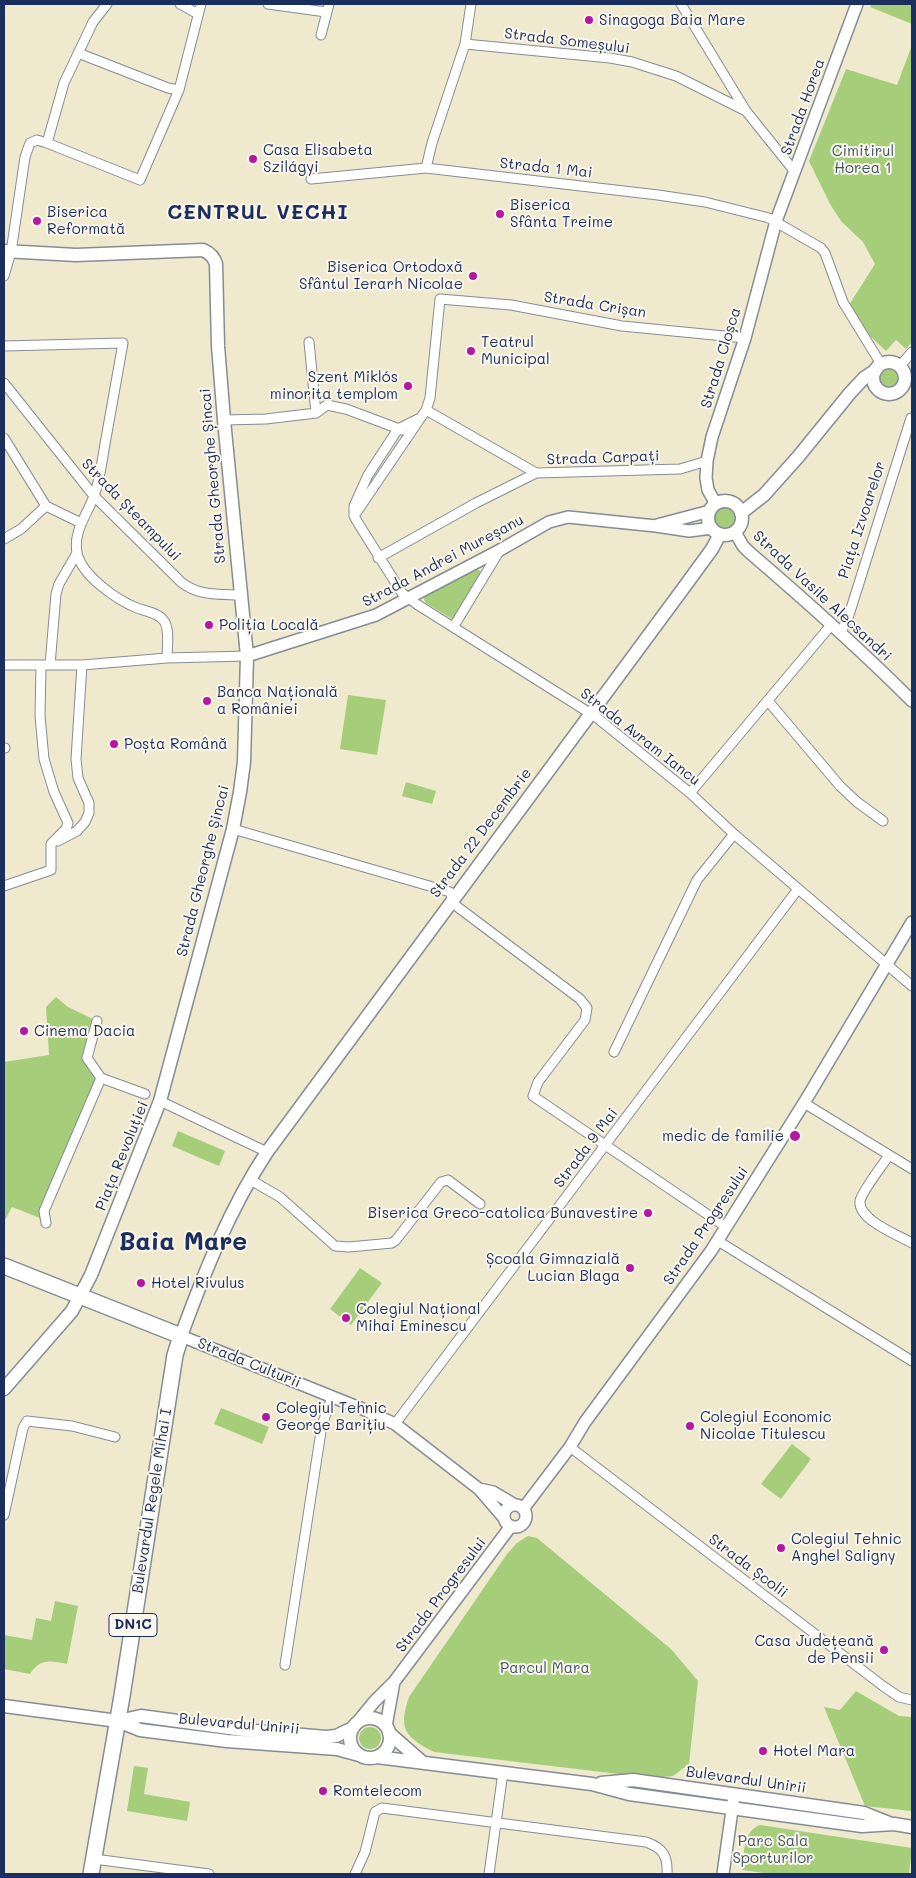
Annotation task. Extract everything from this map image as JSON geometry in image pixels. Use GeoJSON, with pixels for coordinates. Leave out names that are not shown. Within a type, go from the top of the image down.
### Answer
{"type":"FeatureCollection","features":[{"type":"Feature","properties":{"kind":"main road","name":"Strada Gheorghe Șincai"},"geometry":{"type":"LineString","coordinates":[[7,251],[76,255],[203,250],[210,253],[215,259],[217,272],[218,346],[247,656],[244,762],[233,829],[160,1101]]}},
{"type":"Feature","properties":{"kind":"main road"},"geometry":{"type":"LineString","coordinates":[[742,513],[758,502],[864,378],[878,367],[889,362],[906,373],[903,386],[895,393]]}},
{"type":"Feature","properties":{"kind":"main road"},"geometry":{"type":"LineString","coordinates":[[878,367],[873,378],[874,384],[882,392]]}},
{"type":"Feature","properties":{"kind":"main road"},"geometry":{"type":"LineString","coordinates":[[850,393],[863,389],[887,394],[912,392]]}},
{"type":"Feature","properties":{"kind":"main road"},"geometry":{"type":"LineString","coordinates":[[724,501],[733,503],[742,513],[741,524],[735,532],[726,535],[716,531],[708,522],[713,507],[724,501]]}},
{"type":"Feature","properties":{"kind":"main road","name":"Strada 22 Decembrie"},"geometry":{"type":"LineString","coordinates":[[267,1152],[712,549],[716,531]]}},
{"type":"Feature","properties":{"kind":"main road","name":"Piața Revoluției"},"geometry":{"type":"LineString","coordinates":[[4,1389],[72,1311],[81,1296],[160,1101]]}},
{"type":"Feature","properties":{"kind":"main road"},"geometry":{"type":"LineString","coordinates":[[181,1336],[199,1288],[249,1179],[267,1152]]}},
{"type":"Feature","properties":{"kind":"main road","name":"Strada Culturii"},"geometry":{"type":"LineString","coordinates":[[4,1266],[181,1336]]}},
{"type":"Feature","properties":{"kind":"main road","name":"Bulevardul Regele Mihai I"},"geometry":{"type":"LineString","coordinates":[[93,1867],[118,1721],[174,1355],[181,1336]]}},
{"type":"Feature","properties":{"kind":"main road","name":"Bulevardul Unirii"},"geometry":{"type":"LineString","coordinates":[[4,1706],[118,1721],[140,1730],[227,1741],[337,1749],[371,1758],[421,1761],[592,1784],[633,1780],[734,1802],[864,1813],[894,1824],[912,1827]]}},
{"type":"Feature","properties":{"kind":"main road","name":"Bulevardul Unirii"},"geometry":{"type":"LineString","coordinates":[[118,1721],[141,1716],[244,1730],[336,1736],[371,1718],[377,1720],[421,1761]]}},
{"type":"Feature","properties":{"kind":"main road"},"geometry":{"type":"LineString","coordinates":[[355,1726],[350,1740],[351,1746],[359,1755]]}},
{"type":"Feature","properties":{"kind":"main road"},"geometry":{"type":"LineString","coordinates":[[376,1757],[386,1750],[389,1745],[387,1730]]}},
{"type":"Feature","properties":{"kind":"street"},"geometry":{"type":"LineString","coordinates":[[47,143],[64,83],[93,22],[108,4]]}},
{"type":"Feature","properties":{"kind":"street"},"geometry":{"type":"LineString","coordinates":[[180,4],[198,14]]}},
{"type":"Feature","properties":{"kind":"street"},"geometry":{"type":"LineString","coordinates":[[4,276],[7,251],[27,149],[30,143],[37,140],[47,143],[140,180],[178,90],[201,4]]}},
{"type":"Feature","properties":{"kind":"street"},"geometry":{"type":"LineString","coordinates":[[268,4],[328,8],[321,35]]}},
{"type":"Feature","properties":{"kind":"street"},"geometry":{"type":"LineString","coordinates":[[426,168],[432,143],[465,44],[471,4]]}},
{"type":"Feature","properties":{"kind":"street"},"geometry":{"type":"LineString","coordinates":[[681,4],[746,111],[795,172]]}},
{"type":"Feature","properties":{"kind":"street","name":"Strada Horea"},"geometry":{"type":"LineString","coordinates":[[776,220],[857,4]]}},
{"type":"Feature","properties":{"kind":"street","name":"Strada Someșului"},"geometry":{"type":"LineString","coordinates":[[465,44],[610,58],[632,62],[676,76],[746,111]]}},
{"type":"Feature","properties":{"kind":"street"},"geometry":{"type":"LineString","coordinates":[[78,53],[168,88],[178,90]]}},
{"type":"Feature","properties":{"kind":"street","name":"Strada 1 Mai"},"geometry":{"type":"LineString","coordinates":[[311,179],[426,168],[658,195],[730,208],[776,220],[821,248],[825,253],[843,302],[878,367]]}},
{"type":"Feature","properties":{"kind":"street","name":"Strada Cloșca"},"geometry":{"type":"LineString","coordinates":[[713,507],[706,478],[712,437],[745,338],[776,220]]}},
{"type":"Feature","properties":{"kind":"street","name":"Strada Crișan"},"geometry":{"type":"LineString","coordinates":[[426,410],[430,398],[440,298],[511,306],[622,326],[745,338]]}},
{"type":"Feature","properties":{"kind":"street"},"geometry":{"type":"LineString","coordinates":[[309,342],[316,413]]}},
{"type":"Feature","properties":{"kind":"street"},"geometry":{"type":"LineString","coordinates":[[4,346],[123,343],[94,496],[81,523],[77,538],[77,553],[83,567],[94,580],[114,596],[135,608],[164,620],[167,626],[168,658]]}},
{"type":"Feature","properties":{"kind":"street"},"geometry":{"type":"LineString","coordinates":[[906,373],[912,352]]}},
{"type":"Feature","properties":{"kind":"street","name":"Strada Șteampului"},"geometry":{"type":"LineString","coordinates":[[4,383],[94,496],[189,588],[200,593],[240,595]]}},
{"type":"Feature","properties":{"kind":"street"},"geometry":{"type":"LineString","coordinates":[[224,420],[316,413],[327,405],[404,431],[408,436]]}},
{"type":"Feature","properties":{"kind":"street"},"geometry":{"type":"LineString","coordinates":[[362,497],[426,410]]}},
{"type":"Feature","properties":{"kind":"street","name":"Strada Carpați"},"geometry":{"type":"LineString","coordinates":[[426,410],[536,474],[680,469],[707,461]]}},
{"type":"Feature","properties":{"kind":"street"},"geometry":{"type":"LineString","coordinates":[[362,497],[368,475],[398,429],[420,418]]}},
{"type":"Feature","properties":{"kind":"street","name":"Piața Izvoarelor"},"geometry":{"type":"LineString","coordinates":[[690,794],[768,701],[836,628],[848,618],[911,418]]}},
{"type":"Feature","properties":{"kind":"street"},"geometry":{"type":"LineString","coordinates":[[4,438],[46,506],[81,523]]}},
{"type":"Feature","properties":{"kind":"street"},"geometry":{"type":"LineString","coordinates":[[378,558],[476,504],[536,474]]}},
{"type":"Feature","properties":{"kind":"street","name":"Strada Avram Iancu"},"geometry":{"type":"LineString","coordinates":[[362,497],[354,506],[354,516],[378,558],[408,598],[591,713],[690,794],[912,986]]}},
{"type":"Feature","properties":{"kind":"street"},"geometry":{"type":"LineString","coordinates":[[4,540],[21,529],[46,506]]}},
{"type":"Feature","properties":{"kind":"street","name":"Strada Andrei Mureșanu"},"geometry":{"type":"LineString","coordinates":[[656,526],[713,507]]}},
{"type":"Feature","properties":{"kind":"street","name":"Strada Andrei Mureșanu"},"geometry":{"type":"LineString","coordinates":[[247,656],[376,615],[549,522],[568,517],[689,531],[716,531]]}},
{"type":"Feature","properties":{"kind":"street","name":"Strada Vasile Alecsandri"},"geometry":{"type":"LineString","coordinates":[[735,532],[749,552],[836,628],[912,701]]}},
{"type":"Feature","properties":{"kind":"street"},"geometry":{"type":"LineString","coordinates":[[454,626],[500,550]]}},
{"type":"Feature","properties":{"kind":"street"},"geometry":{"type":"LineString","coordinates":[[4,886],[51,870],[51,844],[66,828],[68,823],[54,792],[44,759],[40,716],[56,594],[59,584],[77,553]]}},
{"type":"Feature","properties":{"kind":"street"},"geometry":{"type":"LineString","coordinates":[[4,665],[82,665],[168,658],[247,656]]}},
{"type":"Feature","properties":{"kind":"street"},"geometry":{"type":"LineString","coordinates":[[51,844],[78,831],[89,813],[89,803],[78,778],[76,759],[82,665]]}},
{"type":"Feature","properties":{"kind":"street"},"geometry":{"type":"LineString","coordinates":[[768,701],[840,786],[857,802],[883,821]]}},
{"type":"Feature","properties":{"kind":"street"},"geometry":{"type":"LineString","coordinates":[[233,829],[450,892],[455,906],[580,999],[587,1008],[584,1020],[538,1082],[532,1096],[726,1227]]}},
{"type":"Feature","properties":{"kind":"street"},"geometry":{"type":"LineString","coordinates":[[614,1052],[697,880],[734,834]]}},
{"type":"Feature","properties":{"kind":"street","name":"Strada 9 Mai"},"geometry":{"type":"LineString","coordinates":[[395,1424],[798,889]]}},
{"type":"Feature","properties":{"kind":"street","name":"Strada Progresului"},"geometry":{"type":"LineString","coordinates":[[355,1726],[374,1702],[394,1682],[507,1522],[506,1509],[519,1507],[570,1447],[585,1422],[718,1241],[912,922]]}},
{"type":"Feature","properties":{"kind":"street"},"geometry":{"type":"LineString","coordinates":[[97,1021],[87,1058],[101,1078],[145,1094]]}},
{"type":"Feature","properties":{"kind":"street"},"geometry":{"type":"LineString","coordinates":[[46,1223],[44,1211],[101,1078]]}},
{"type":"Feature","properties":{"kind":"street","name":"Piața Revoluției"},"geometry":{"type":"LineString","coordinates":[[160,1101],[267,1152]]}},
{"type":"Feature","properties":{"kind":"street"},"geometry":{"type":"LineString","coordinates":[[804,1102],[912,1169]]}},
{"type":"Feature","properties":{"kind":"street"},"geometry":{"type":"LineString","coordinates":[[889,1154],[863,1194],[860,1201],[861,1209],[869,1219],[912,1243]]}},
{"type":"Feature","properties":{"kind":"street"},"geometry":{"type":"LineString","coordinates":[[249,1179],[280,1197],[325,1238],[338,1246],[392,1243],[441,1182],[445,1180],[448,1180],[480,1204]]}},
{"type":"Feature","properties":{"kind":"street"},"geometry":{"type":"LineString","coordinates":[[718,1241],[912,1361]]}},
{"type":"Feature","properties":{"kind":"street","name":"Strada Culturii"},"geometry":{"type":"LineString","coordinates":[[181,1336],[332,1396],[395,1424],[479,1489],[507,1522]]}},
{"type":"Feature","properties":{"kind":"street"},"geometry":{"type":"LineString","coordinates":[[285,1665],[322,1425],[332,1396]]}},
{"type":"Feature","properties":{"kind":"street"},"geometry":{"type":"LineString","coordinates":[[4,1515],[23,1428],[27,1421],[72,1426],[114,1437]]}},
{"type":"Feature","properties":{"kind":"street","name":"Strada Școlii"},"geometry":{"type":"LineString","coordinates":[[570,1447],[883,1686],[899,1697],[912,1700]]}},
{"type":"Feature","properties":{"kind":"street","name":"Strada Culturii"},"geometry":{"type":"LineString","coordinates":[[479,1489],[493,1492],[519,1507]]}},
{"type":"Feature","properties":{"kind":"street","name":"Strada Progresului"},"geometry":{"type":"LineString","coordinates":[[507,1522],[518,1526],[523,1522],[526,1516],[519,1507]]}},
{"type":"Feature","properties":{"kind":"street","name":"Strada Progresului"},"geometry":{"type":"LineString","coordinates":[[387,1730],[394,1682]]}},
{"type":"Feature","properties":{"kind":"street"},"geometry":{"type":"LineString","coordinates":[[489,1874],[503,1772]]}},
{"type":"Feature","properties":{"kind":"street"},"geometry":{"type":"LineString","coordinates":[[724,1874],[734,1802]]}},
{"type":"Feature","properties":{"kind":"street"},"geometry":{"type":"LineString","coordinates":[[354,1874],[366,1852],[373,1816],[378,1809],[646,1842],[664,1851],[667,1862],[667,1874]]}},
{"type":"Feature","properties":{"kind":"street"},"geometry":{"type":"LineString","coordinates":[[93,1867],[209,1874]]}},
{"type":"Feature","properties":{"kind":"green space"},"geometry":{"type":"Polygon","coordinates":[[[872,4],[912,4],[912,24],[870,7],[872,4]]]}},
{"type":"Feature","properties":{"kind":"green space","name":"Cimitirul Horea 1"},"geometry":{"type":"Polygon","coordinates":[[[912,45],[912,342],[906,349],[896,340],[886,351],[867,333],[849,305],[875,264],[863,242],[841,221],[830,204],[809,161],[846,69],[897,85],[912,45]]]}},
{"type":"Feature","properties":{"kind":"green space"},"geometry":{"type":"Polygon","coordinates":[[[889,366],[898,369],[901,378],[898,387],[889,390],[880,387],[877,378],[880,369],[889,366]]]}},
{"type":"Feature","properties":{"kind":"green space"},"geometry":{"type":"Polygon","coordinates":[[[725,505],[734,509],[738,518],[734,527],[725,531],[716,527],[712,518],[716,509],[725,505]]]}},
{"type":"Feature","properties":{"kind":"green space"},"geometry":{"type":"Polygon","coordinates":[[[477,569],[482,575],[454,620],[426,603],[423,597],[477,569]]]}},
{"type":"Feature","properties":{"kind":"green space"},"geometry":{"type":"Polygon","coordinates":[[[348,695],[386,700],[377,755],[340,749],[348,695]]]}},
{"type":"Feature","properties":{"kind":"green space"},"geometry":{"type":"Polygon","coordinates":[[[406,782],[436,791],[432,804],[402,796],[406,782]]]}},
{"type":"Feature","properties":{"kind":"green space"},"geometry":{"type":"Polygon","coordinates":[[[56,997],[68,1007],[97,1021],[87,1058],[101,1078],[45,1220],[12,1207],[4,1222],[4,1062],[49,1055],[46,1007],[56,997]]]}},
{"type":"Feature","properties":{"kind":"green space"},"geometry":{"type":"Polygon","coordinates":[[[178,1131],[225,1151],[219,1166],[172,1146],[178,1131]]]}},
{"type":"Feature","properties":{"kind":"green space"},"geometry":{"type":"Polygon","coordinates":[[[360,1268],[382,1283],[351,1325],[330,1309],[360,1268]]]}},
{"type":"Feature","properties":{"kind":"green space"},"geometry":{"type":"Polygon","coordinates":[[[221,1408],[269,1427],[262,1444],[214,1424],[221,1408]]]}},
{"type":"Feature","properties":{"kind":"green space"},"geometry":{"type":"Polygon","coordinates":[[[792,1444],[811,1459],[781,1499],[761,1484],[792,1444]]]}},
{"type":"Feature","properties":{"kind":"green space","name":"Parcul Mara"},"geometry":{"type":"Polygon","coordinates":[[[528,1536],[537,1538],[671,1649],[698,1681],[689,1764],[673,1776],[652,1778],[434,1752],[416,1742],[406,1731],[404,1717],[409,1697],[507,1554],[517,1543],[528,1536]]]}},
{"type":"Feature","properties":{"kind":"green space"},"geometry":{"type":"Polygon","coordinates":[[[55,1601],[78,1606],[67,1664],[42,1663],[30,1674],[4,1669],[4,1635],[32,1640],[36,1618],[51,1621],[55,1601]]]}},
{"type":"Feature","properties":{"kind":"green space"},"geometry":{"type":"Polygon","coordinates":[[[856,1691],[899,1716],[912,1717],[912,1811],[865,1806],[824,1707],[840,1710],[856,1691]]]}},
{"type":"Feature","properties":{"kind":"green space"},"geometry":{"type":"Polygon","coordinates":[[[370,1727],[378,1730],[381,1738],[378,1746],[370,1749],[362,1746],[359,1738],[362,1730],[370,1727]]]}},
{"type":"Feature","properties":{"kind":"green space"},"geometry":{"type":"Polygon","coordinates":[[[134,1766],[148,1768],[144,1794],[190,1802],[187,1821],[127,1811],[134,1766]]]}},
{"type":"Feature","properties":{"kind":"green space","name":"Parc Sala Sporturilor"},"geometry":{"type":"Polygon","coordinates":[[[760,1825],[912,1848],[909,1874],[771,1874],[742,1870],[747,1838],[754,1828],[760,1825]]]}},
{"type":"Feature","properties":{"kind":"place","name":"Sinagoga Baia Mare"},"geometry":{"type":"Point","coordinates":[589,20]}},
{"type":"Feature","properties":{"kind":"place","name":"Casa Elisabeta Szilágyi"},"geometry":{"type":"Point","coordinates":[253,159]}},
{"type":"Feature","properties":{"kind":"place","name":"Biserica Sfânta Treime"},"geometry":{"type":"Point","coordinates":[500,214]}},
{"type":"Feature","properties":{"kind":"place","name":"Biserica Reformată"},"geometry":{"type":"Point","coordinates":[37,221]}},
{"type":"Feature","properties":{"kind":"place","name":"Biserica Ortodoxă Sfântul Ierarh Nicolae"},"geometry":{"type":"Point","coordinates":[473,276]}},
{"type":"Feature","properties":{"kind":"place","name":"Teatrul Municipal"},"geometry":{"type":"Point","coordinates":[471,351]}},
{"type":"Feature","properties":{"kind":"place","name":"Szent Miklós minorita templom"},"geometry":{"type":"Point","coordinates":[408,386]}},
{"type":"Feature","properties":{"kind":"place","name":"Poliția Locală"},"geometry":{"type":"Point","coordinates":[209,625]}},
{"type":"Feature","properties":{"kind":"place","name":"Banca Națională a României"},"geometry":{"type":"Point","coordinates":[207,701]}},
{"type":"Feature","properties":{"kind":"place","name":"Poșta Română"},"geometry":{"type":"Point","coordinates":[114,744]}},
{"type":"Feature","properties":{"kind":"place","name":"Cinema Dacia"},"geometry":{"type":"Point","coordinates":[24,1031]}},
{"type":"Feature","properties":{"kind":"place","name":"medic de familie"},"geometry":{"type":"Point","coordinates":[795,1136]}},
{"type":"Feature","properties":{"kind":"place","name":"Biserica Greco-catolica Bunavestire"},"geometry":{"type":"Point","coordinates":[648,1213]}},
{"type":"Feature","properties":{"kind":"place","name":"Școala Gimnazială Lucian Blaga"},"geometry":{"type":"Point","coordinates":[630,1268]}},
{"type":"Feature","properties":{"kind":"place","name":"Hotel Rivulus"},"geometry":{"type":"Point","coordinates":[141,1283]}},
{"type":"Feature","properties":{"kind":"place","name":"Colegiul Național Mihai Eminescu"},"geometry":{"type":"Point","coordinates":[346,1318]}},
{"type":"Feature","properties":{"kind":"place","name":"Colegiul Tehnic George Barițiu"},"geometry":{"type":"Point","coordinates":[266,1417]}},
{"type":"Feature","properties":{"kind":"place","name":"Colegiul Economic Nicolae Titulescu"},"geometry":{"type":"Point","coordinates":[690,1426]}},
{"type":"Feature","properties":{"kind":"place","name":"Colegiul Tehnic Anghel Saligny"},"geometry":{"type":"Point","coordinates":[781,1548]}},
{"type":"Feature","properties":{"kind":"place","name":"Casa Județeană de Pensii"},"geometry":{"type":"Point","coordinates":[884,1650]}},
{"type":"Feature","properties":{"kind":"place","name":"Hotel Mara"},"geometry":{"type":"Point","coordinates":[763,1751]}},
{"type":"Feature","properties":{"kind":"place","name":"Romtelecom"},"geometry":{"type":"Point","coordinates":[323,1791]}},
{"type":"Feature","properties":{"kind":"district","name":"CENTRUL VECHI"},"geometry":{"type":"Point","coordinates":[258,213]}},
{"type":"Feature","properties":{"kind":"district","name":"Baia Mare"},"geometry":{"type":"Point","coordinates":[183,1242]}}]}
